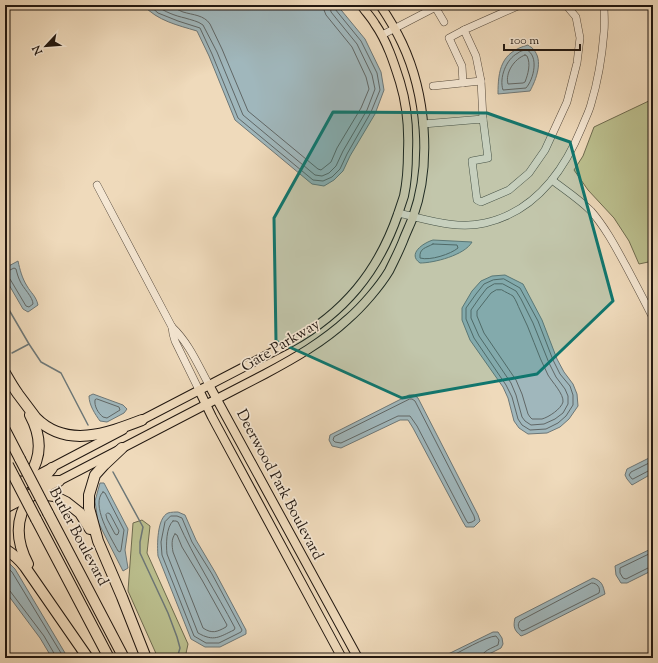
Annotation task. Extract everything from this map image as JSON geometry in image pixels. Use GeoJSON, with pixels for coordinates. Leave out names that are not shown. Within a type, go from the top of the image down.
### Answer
{"type":"FeatureCollection","features":[{"type":"Feature","properties":{"kind":"highway"},"geometry":{"type":"LineString","coordinates":[[5,373],[34,422],[39,440],[38,458],[35,466],[25,482],[8,494],[5,508]]}},
{"type":"Feature","properties":{"kind":"highway"},"geometry":{"type":"LineString","coordinates":[[18,394],[32,414],[41,423],[54,430],[70,435],[90,436],[115,430],[142,420]]}},
{"type":"Feature","properties":{"kind":"highway","name":"Butler Boulevard"},"geometry":{"type":"LineString","coordinates":[[5,430],[124,658]]}},
{"type":"Feature","properties":{"kind":"highway"},"geometry":{"type":"LineString","coordinates":[[122,448],[95,475],[89,495],[89,508],[98,540],[146,658]]}},
{"type":"Feature","properties":{"kind":"highway","name":"Butler Boulevard"},"geometry":{"type":"LineString","coordinates":[[7,462],[109,658]]}},
{"type":"Feature","properties":{"kind":"highway"},"geometry":{"type":"LineString","coordinates":[[40,587],[22,552],[18,535],[20,517],[26,503],[52,468]]}},
{"type":"Feature","properties":{"kind":"highway"},"geometry":{"type":"LineString","coordinates":[[5,480],[25,482],[59,481]]}},
{"type":"Feature","properties":{"kind":"highway"},"geometry":{"type":"LineString","coordinates":[[8,494],[54,496],[71,505],[83,516],[98,540]]}},
{"type":"Feature","properties":{"kind":"highway"},"geometry":{"type":"LineString","coordinates":[[5,549],[20,560],[88,658]]}},
{"type":"Feature","properties":{"kind":"main road","name":"Gate Parkway"},"geometry":{"type":"LineString","coordinates":[[25,482],[298,338],[336,311],[361,284],[377,261],[388,240],[403,198],[408,160],[408,119],[398,75],[382,35],[376,24],[360,5]]}},
{"type":"Feature","properties":{"kind":"main road","name":"Gate Parkway"},"geometry":{"type":"LineString","coordinates":[[5,508],[206,405],[313,347],[350,318],[388,273],[414,216],[423,171],[424,141],[419,94],[415,78],[395,29],[380,5]]}},
{"type":"Feature","properties":{"kind":"main road","name":"Deerwood Park Boulevard"},"geometry":{"type":"LineString","coordinates":[[209,385],[358,658]]}},
{"type":"Feature","properties":{"kind":"main road","name":"Deerwood Park Boulevard"},"geometry":{"type":"LineString","coordinates":[[199,390],[239,468],[342,658]]}},
{"type":"Feature","properties":{"kind":"main road"},"geometry":{"type":"LineString","coordinates":[[239,468],[248,469],[259,477]]}},
{"type":"Feature","properties":{"kind":"street"},"geometry":{"type":"LineString","coordinates":[[464,83],[462,66],[449,38],[520,5]]}},
{"type":"Feature","properties":{"kind":"street"},"geometry":{"type":"LineString","coordinates":[[464,30],[476,56],[481,81],[483,119],[488,158],[472,161],[477,200],[481,202],[509,190],[529,173],[545,150],[567,102],[577,63],[580,38],[576,17],[566,5]]}},
{"type":"Feature","properties":{"kind":"street"},"geometry":{"type":"LineString","coordinates":[[398,213],[458,226],[484,223],[507,216],[529,203],[545,189],[564,163],[577,140],[591,106],[599,74],[604,31],[604,5]]}},
{"type":"Feature","properties":{"kind":"street"},"geometry":{"type":"LineString","coordinates":[[382,35],[435,6],[444,22]]}},
{"type":"Feature","properties":{"kind":"street"},"geometry":{"type":"LineString","coordinates":[[433,86],[481,81]]}},
{"type":"Feature","properties":{"kind":"street"},"geometry":{"type":"LineString","coordinates":[[423,124],[483,119]]}},
{"type":"Feature","properties":{"kind":"street"},"geometry":{"type":"LineString","coordinates":[[552,180],[583,203],[601,224],[614,243],[653,318]]}},
{"type":"Feature","properties":{"kind":"street","name":"Deerwood Park Boulevard"},"geometry":{"type":"LineString","coordinates":[[97,185],[172,327],[186,344],[209,385]]}},
{"type":"Feature","properties":{"kind":"street","name":"Deerwood Park Boulevard"},"geometry":{"type":"LineString","coordinates":[[172,327],[172,334],[199,390]]}},
{"type":"Feature","properties":{"kind":"highlighted area"},"geometry":{"type":"Polygon","coordinates":[[[333,112],[487,113],[570,142],[613,301],[537,374],[402,398],[276,341],[274,218],[333,112]]]}},
{"type":"Feature","properties":{"kind":"green space"},"geometry":{"type":"Polygon","coordinates":[[[653,99],[653,261],[639,264],[629,241],[614,218],[588,190],[574,170],[583,156],[594,127],[653,99]]]}},
{"type":"Feature","properties":{"kind":"green space"},"geometry":{"type":"Polygon","coordinates":[[[142,520],[150,526],[147,553],[188,644],[185,658],[158,658],[128,591],[133,523],[142,520]]]}},
{"type":"Feature","properties":{"kind":"water"},"geometry":{"type":"Polygon","coordinates":[[[143,5],[337,5],[365,39],[381,72],[384,90],[375,114],[350,156],[343,171],[334,180],[324,186],[312,184],[235,120],[209,56],[197,31],[161,19],[143,5]]]}},
{"type":"Feature","properties":{"kind":"water"},"geometry":{"type":"Polygon","coordinates":[[[528,45],[532,48],[538,59],[538,70],[530,91],[498,94],[500,70],[503,63],[512,52],[528,45]]]}},
{"type":"Feature","properties":{"kind":"water"},"geometry":{"type":"Polygon","coordinates":[[[433,240],[472,242],[463,251],[449,257],[433,262],[420,263],[416,260],[415,256],[418,249],[433,240]]]}},
{"type":"Feature","properties":{"kind":"water"},"geometry":{"type":"Polygon","coordinates":[[[18,261],[24,280],[35,297],[38,305],[28,312],[23,309],[5,278],[5,268],[18,261]]]}},
{"type":"Feature","properties":{"kind":"water"},"geometry":{"type":"Polygon","coordinates":[[[505,275],[523,284],[542,320],[557,359],[573,384],[577,394],[578,406],[569,419],[560,427],[547,433],[528,434],[519,428],[514,421],[508,398],[503,387],[470,340],[462,320],[462,308],[472,291],[481,281],[492,276],[505,275]]]}},
{"type":"Feature","properties":{"kind":"water"},"geometry":{"type":"Polygon","coordinates":[[[93,394],[123,405],[127,409],[124,413],[107,422],[100,421],[90,403],[89,396],[93,394]]]}},
{"type":"Feature","properties":{"kind":"water"},"geometry":{"type":"Polygon","coordinates":[[[409,395],[414,395],[418,398],[478,515],[480,521],[474,527],[466,527],[408,420],[400,420],[341,448],[332,446],[329,440],[330,435],[409,395]]]}},
{"type":"Feature","properties":{"kind":"water"},"geometry":{"type":"Polygon","coordinates":[[[653,456],[653,473],[632,485],[625,475],[627,469],[653,456]]]}},
{"type":"Feature","properties":{"kind":"water"},"geometry":{"type":"Polygon","coordinates":[[[100,483],[104,483],[128,529],[125,550],[128,568],[123,571],[98,522],[95,501],[100,483]]]}},
{"type":"Feature","properties":{"kind":"water"},"geometry":{"type":"Polygon","coordinates":[[[178,512],[185,515],[196,540],[246,630],[246,634],[220,647],[205,647],[191,639],[158,556],[158,532],[162,520],[168,513],[178,512]]]}},
{"type":"Feature","properties":{"kind":"water"},"geometry":{"type":"Polygon","coordinates":[[[653,548],[653,570],[627,583],[621,583],[616,575],[615,566],[653,548]]]}},
{"type":"Feature","properties":{"kind":"water"},"geometry":{"type":"Polygon","coordinates":[[[5,559],[15,569],[68,658],[52,658],[40,638],[5,591],[5,559]]]}},
{"type":"Feature","properties":{"kind":"water"},"geometry":{"type":"Polygon","coordinates":[[[593,578],[602,584],[605,594],[521,636],[515,630],[515,618],[593,578]]]}},
{"type":"Feature","properties":{"kind":"water"},"geometry":{"type":"Polygon","coordinates":[[[493,632],[498,632],[502,638],[503,644],[501,648],[481,658],[440,658],[493,632]]]}},
{"type":"Feature","properties":{"kind":"waterway"},"geometry":{"type":"LineString","coordinates":[[5,303],[41,362],[61,373],[88,425]]}},
{"type":"Feature","properties":{"kind":"waterway"},"geometry":{"type":"LineString","coordinates":[[12,353],[29,344]]}},
{"type":"Feature","properties":{"kind":"waterway"},"geometry":{"type":"LineString","coordinates":[[113,472],[143,527],[140,542],[140,553],[168,613],[177,637],[180,648],[177,658]]}}]}
